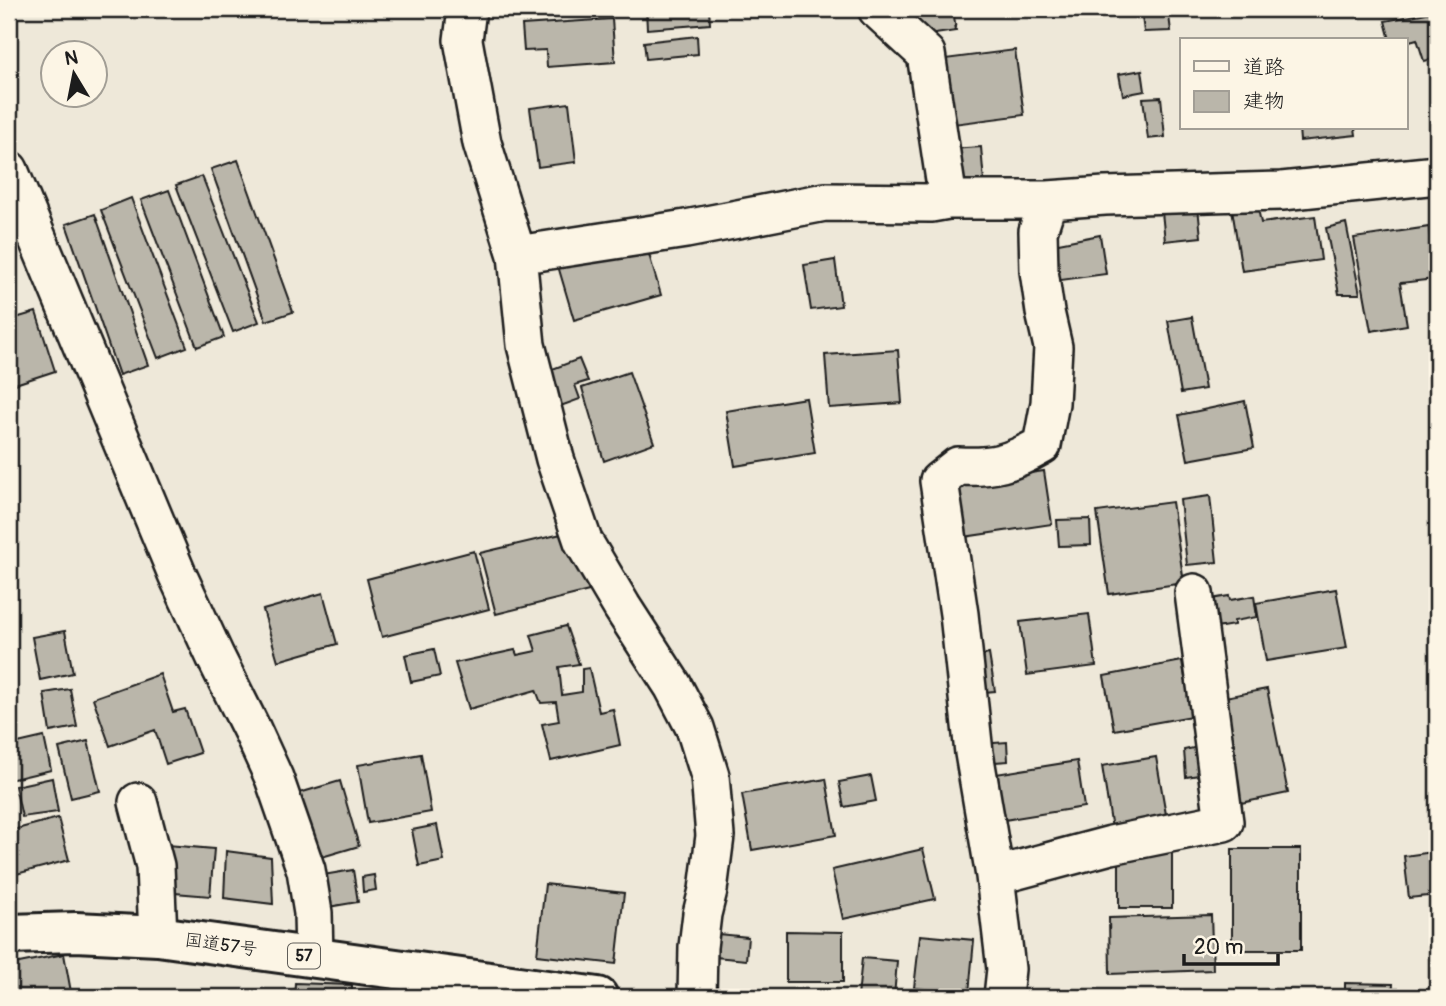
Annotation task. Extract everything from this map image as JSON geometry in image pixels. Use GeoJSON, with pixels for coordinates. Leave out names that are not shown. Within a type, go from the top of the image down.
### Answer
{"type":"FeatureCollection","features":[{"type":"Feature","properties":{"kind":"highway","name":"国道57号"},"geometry":{"type":"LineString","coordinates":[[9,934],[76,932],[158,936],[598,997]]}},
{"type":"Feature","properties":{"kind":"street"},"geometry":{"type":"LineString","coordinates":[[467,9],[463,40],[482,143],[517,255],[526,345],[555,459],[583,541],[673,686],[695,728],[710,776],[715,836],[698,947],[697,997]]}},
{"type":"Feature","properties":{"kind":"street"},"geometry":{"type":"LineString","coordinates":[[877,9],[926,54],[948,200]]}},
{"type":"Feature","properties":{"kind":"street"},"geometry":{"type":"LineString","coordinates":[[9,170],[177,574],[274,778],[306,870],[313,913],[314,958]]}},
{"type":"Feature","properties":{"kind":"street"},"geometry":{"type":"LineString","coordinates":[[517,255],[686,229],[825,202],[931,203],[948,200],[1048,200],[1282,191],[1437,176]]}},
{"type":"Feature","properties":{"kind":"street"},"geometry":{"type":"LineString","coordinates":[[1003,997],[1006,969],[995,876],[974,753],[959,614],[939,481],[958,466],[985,467],[1021,457],[1042,445],[1050,403],[1053,347],[1039,271],[1038,231],[1048,200]]}},
{"type":"Feature","properties":{"kind":"street"},"geometry":{"type":"LineString","coordinates":[[995,876],[1111,845],[1224,822],[1194,593]]}},
{"type":"Feature","properties":{"kind":"street"},"geometry":{"type":"LineString","coordinates":[[138,802],[155,866],[158,936]]}},
{"type":"Feature","properties":{"kind":"building"},"geometry":{"type":"Polygon","coordinates":[[[646,9],[709,9],[710,24],[647,29],[646,9]]]}},
{"type":"Feature","properties":{"kind":"building"},"geometry":{"type":"Polygon","coordinates":[[[917,9],[953,9],[956,31],[921,36],[917,9]]]}},
{"type":"Feature","properties":{"kind":"building"},"geometry":{"type":"Polygon","coordinates":[[[1141,9],[1168,9],[1171,31],[1144,32],[1141,9]]]}},
{"type":"Feature","properties":{"kind":"building"},"geometry":{"type":"Polygon","coordinates":[[[1437,11],[1437,58],[1424,61],[1417,39],[1408,41],[1408,38],[1389,38],[1385,21],[1437,11]]]}},
{"type":"Feature","properties":{"kind":"building"},"geometry":{"type":"Polygon","coordinates":[[[612,19],[615,62],[547,67],[546,50],[524,51],[522,25],[612,19]]]}},
{"type":"Feature","properties":{"kind":"building"},"geometry":{"type":"Polygon","coordinates":[[[697,36],[698,54],[646,59],[644,42],[697,36]]]}},
{"type":"Feature","properties":{"kind":"building"},"geometry":{"type":"Polygon","coordinates":[[[1015,50],[1024,115],[946,125],[937,60],[1015,50]]]}},
{"type":"Feature","properties":{"kind":"building"},"geometry":{"type":"Polygon","coordinates":[[[1142,70],[1145,91],[1123,95],[1119,74],[1142,70]]]}},
{"type":"Feature","properties":{"kind":"building"},"geometry":{"type":"Polygon","coordinates":[[[1161,97],[1165,137],[1148,139],[1143,98],[1161,97]]]}},
{"type":"Feature","properties":{"kind":"building"},"geometry":{"type":"Polygon","coordinates":[[[569,103],[576,162],[538,167],[530,108],[569,103]]]}},
{"type":"Feature","properties":{"kind":"building"},"geometry":{"type":"Polygon","coordinates":[[[1299,130],[1355,130],[1356,135],[1300,141],[1299,130]]]}},
{"type":"Feature","properties":{"kind":"building"},"geometry":{"type":"Polygon","coordinates":[[[981,147],[984,182],[954,184],[951,149],[981,147]]]}},
{"type":"Feature","properties":{"kind":"building"},"geometry":{"type":"Polygon","coordinates":[[[238,160],[293,312],[266,321],[211,169],[238,160]]]}},
{"type":"Feature","properties":{"kind":"building"},"geometry":{"type":"Polygon","coordinates":[[[202,176],[259,322],[233,332],[176,185],[202,176]]]}},
{"type":"Feature","properties":{"kind":"building"},"geometry":{"type":"Polygon","coordinates":[[[169,190],[224,337],[197,347],[141,200],[169,190]]]}},
{"type":"Feature","properties":{"kind":"building"},"geometry":{"type":"Polygon","coordinates":[[[131,198],[187,347],[158,358],[101,210],[131,198]]]}},
{"type":"Feature","properties":{"kind":"building"},"geometry":{"type":"Polygon","coordinates":[[[1257,204],[1261,223],[1315,216],[1321,260],[1242,271],[1232,209],[1257,204]]]}},
{"type":"Feature","properties":{"kind":"building"},"geometry":{"type":"Polygon","coordinates":[[[1198,207],[1201,237],[1165,241],[1162,212],[1198,207]]]}},
{"type":"Feature","properties":{"kind":"building"},"geometry":{"type":"Polygon","coordinates":[[[95,214],[148,365],[119,375],[66,224],[95,214]]]}},
{"type":"Feature","properties":{"kind":"building"},"geometry":{"type":"Polygon","coordinates":[[[1346,223],[1360,294],[1339,294],[1326,228],[1346,223]]]}},
{"type":"Feature","properties":{"kind":"building"},"geometry":{"type":"Polygon","coordinates":[[[1429,227],[1434,279],[1400,283],[1407,325],[1371,331],[1354,238],[1429,227]]]}},
{"type":"Feature","properties":{"kind":"building"},"geometry":{"type":"Polygon","coordinates":[[[1100,235],[1106,274],[1054,281],[1048,245],[1100,235]]]}},
{"type":"Feature","properties":{"kind":"building"},"geometry":{"type":"Polygon","coordinates":[[[645,241],[661,295],[574,320],[558,266],[645,241]]]}},
{"type":"Feature","properties":{"kind":"building"},"geometry":{"type":"Polygon","coordinates":[[[835,260],[841,306],[811,310],[804,265],[835,260]]]}},
{"type":"Feature","properties":{"kind":"building"},"geometry":{"type":"Polygon","coordinates":[[[36,312],[55,371],[9,386],[9,320],[36,312]]]}},
{"type":"Feature","properties":{"kind":"building"},"geometry":{"type":"Polygon","coordinates":[[[1192,317],[1205,389],[1181,393],[1168,321],[1192,317]]]}},
{"type":"Feature","properties":{"kind":"building"},"geometry":{"type":"Polygon","coordinates":[[[898,350],[902,403],[829,408],[825,355],[898,350]]]}},
{"type":"Feature","properties":{"kind":"building"},"geometry":{"type":"Polygon","coordinates":[[[579,359],[588,381],[575,385],[580,399],[555,408],[539,374],[579,359]]]}},
{"type":"Feature","properties":{"kind":"building"},"geometry":{"type":"Polygon","coordinates":[[[629,372],[654,443],[604,461],[582,388],[629,372]]]}},
{"type":"Feature","properties":{"kind":"building"},"geometry":{"type":"Polygon","coordinates":[[[806,398],[815,453],[735,466],[726,411],[806,398]]]}},
{"type":"Feature","properties":{"kind":"building"},"geometry":{"type":"Polygon","coordinates":[[[1245,401],[1254,448],[1188,460],[1179,415],[1245,401]]]}},
{"type":"Feature","properties":{"kind":"building"},"geometry":{"type":"Polygon","coordinates":[[[1044,471],[1052,524],[957,538],[950,485],[1044,471]]]}},
{"type":"Feature","properties":{"kind":"building"},"geometry":{"type":"Polygon","coordinates":[[[1210,496],[1217,562],[1187,565],[1180,500],[1210,496]]]}},
{"type":"Feature","properties":{"kind":"building"},"geometry":{"type":"Polygon","coordinates":[[[1172,502],[1184,583],[1109,594],[1097,512],[1172,502]]]}},
{"type":"Feature","properties":{"kind":"building"},"geometry":{"type":"Polygon","coordinates":[[[1090,519],[1091,545],[1059,546],[1057,520],[1090,519]]]}},
{"type":"Feature","properties":{"kind":"building"},"geometry":{"type":"Polygon","coordinates":[[[570,532],[589,591],[496,614],[480,553],[570,532]]]}},
{"type":"Feature","properties":{"kind":"building"},"geometry":{"type":"Polygon","coordinates":[[[474,551],[489,609],[382,637],[367,579],[474,551]]]}},
{"type":"Feature","properties":{"kind":"building"},"geometry":{"type":"Polygon","coordinates":[[[1336,589],[1347,648],[1266,661],[1256,603],[1336,589]]]}},
{"type":"Feature","properties":{"kind":"building"},"geometry":{"type":"Polygon","coordinates":[[[323,593],[337,644],[278,661],[263,610],[323,593]]]}},
{"type":"Feature","properties":{"kind":"building"},"geometry":{"type":"Polygon","coordinates":[[[1229,596],[1230,600],[1254,596],[1257,617],[1210,629],[1205,600],[1229,596]]]}},
{"type":"Feature","properties":{"kind":"building"},"geometry":{"type":"Polygon","coordinates":[[[1089,614],[1096,666],[1027,675],[1020,622],[1089,614]]]}},
{"type":"Feature","properties":{"kind":"building"},"geometry":{"type":"Polygon","coordinates":[[[566,626],[579,664],[559,667],[562,695],[582,692],[582,669],[589,668],[599,712],[613,709],[620,745],[551,761],[542,724],[559,721],[556,702],[541,703],[536,690],[469,709],[455,663],[515,650],[517,655],[536,651],[531,635],[566,626]]]}},
{"type":"Feature","properties":{"kind":"building"},"geometry":{"type":"Polygon","coordinates":[[[65,631],[73,673],[40,680],[32,637],[65,631]]]}},
{"type":"Feature","properties":{"kind":"building"},"geometry":{"type":"Polygon","coordinates":[[[434,649],[440,676],[411,682],[405,655],[434,649]]]}},
{"type":"Feature","properties":{"kind":"building"},"geometry":{"type":"Polygon","coordinates":[[[989,654],[995,691],[973,693],[969,658],[989,654]]]}},
{"type":"Feature","properties":{"kind":"building"},"geometry":{"type":"Polygon","coordinates":[[[1182,661],[1192,716],[1114,730],[1104,676],[1182,661]]]}},
{"type":"Feature","properties":{"kind":"building"},"geometry":{"type":"Polygon","coordinates":[[[160,674],[173,712],[185,709],[200,753],[166,764],[155,730],[110,746],[93,698],[160,674]]]}},
{"type":"Feature","properties":{"kind":"building"},"geometry":{"type":"Polygon","coordinates":[[[70,689],[77,727],[50,732],[44,693],[70,689]]]}},
{"type":"Feature","properties":{"kind":"building"},"geometry":{"type":"Polygon","coordinates":[[[1267,689],[1288,793],[1241,803],[1220,698],[1267,689]]]}},
{"type":"Feature","properties":{"kind":"building"},"geometry":{"type":"Polygon","coordinates":[[[44,737],[51,770],[9,780],[9,745],[44,737]]]}},
{"type":"Feature","properties":{"kind":"building"},"geometry":{"type":"Polygon","coordinates":[[[88,741],[100,791],[71,798],[59,748],[88,741]]]}},
{"type":"Feature","properties":{"kind":"building"},"geometry":{"type":"Polygon","coordinates":[[[1007,742],[1008,761],[981,763],[980,744],[1007,742]]]}},
{"type":"Feature","properties":{"kind":"building"},"geometry":{"type":"Polygon","coordinates":[[[1208,745],[1212,773],[1186,777],[1184,750],[1208,745]]]}},
{"type":"Feature","properties":{"kind":"building"},"geometry":{"type":"Polygon","coordinates":[[[421,754],[431,812],[368,823],[358,765],[421,754]]]}},
{"type":"Feature","properties":{"kind":"building"},"geometry":{"type":"Polygon","coordinates":[[[1156,757],[1168,826],[1113,835],[1102,766],[1156,757]]]}},
{"type":"Feature","properties":{"kind":"building"},"geometry":{"type":"Polygon","coordinates":[[[1077,761],[1084,807],[1004,820],[996,774],[1077,761]]]}},
{"type":"Feature","properties":{"kind":"building"},"geometry":{"type":"Polygon","coordinates":[[[871,776],[876,801],[844,807],[839,782],[871,776]]]}},
{"type":"Feature","properties":{"kind":"building"},"geometry":{"type":"Polygon","coordinates":[[[52,778],[58,812],[22,817],[15,786],[52,778]]]}},
{"type":"Feature","properties":{"kind":"building"},"geometry":{"type":"Polygon","coordinates":[[[826,779],[836,835],[752,850],[742,794],[826,779]]]}},
{"type":"Feature","properties":{"kind":"building"},"geometry":{"type":"Polygon","coordinates":[[[340,781],[359,846],[315,859],[296,794],[340,781]]]}},
{"type":"Feature","properties":{"kind":"building"},"geometry":{"type":"Polygon","coordinates":[[[58,818],[69,860],[9,876],[9,831],[58,818]]]}},
{"type":"Feature","properties":{"kind":"building"},"geometry":{"type":"Polygon","coordinates":[[[437,825],[444,861],[419,866],[412,830],[437,825]]]}},
{"type":"Feature","properties":{"kind":"building"},"geometry":{"type":"Polygon","coordinates":[[[167,845],[214,849],[210,896],[163,892],[167,845]]]}},
{"type":"Feature","properties":{"kind":"building"},"geometry":{"type":"Polygon","coordinates":[[[923,849],[935,899],[843,919],[832,870],[923,849]]]}},
{"type":"Feature","properties":{"kind":"building"},"geometry":{"type":"Polygon","coordinates":[[[1232,849],[1301,849],[1301,950],[1232,950],[1232,849]]]}},
{"type":"Feature","properties":{"kind":"building"},"geometry":{"type":"Polygon","coordinates":[[[1172,850],[1172,908],[1119,908],[1119,851],[1172,850]]]}},
{"type":"Feature","properties":{"kind":"building"},"geometry":{"type":"Polygon","coordinates":[[[226,851],[271,857],[273,904],[224,898],[226,851]]]}},
{"type":"Feature","properties":{"kind":"building"},"geometry":{"type":"Polygon","coordinates":[[[1433,852],[1437,895],[1409,898],[1404,856],[1433,852]]]}},
{"type":"Feature","properties":{"kind":"building"},"geometry":{"type":"Polygon","coordinates":[[[353,870],[358,902],[328,907],[323,875],[353,870]]]}},
{"type":"Feature","properties":{"kind":"building"},"geometry":{"type":"Polygon","coordinates":[[[374,875],[376,890],[363,892],[362,877],[374,875]]]}},
{"type":"Feature","properties":{"kind":"building"},"geometry":{"type":"Polygon","coordinates":[[[545,884],[624,893],[616,964],[537,955],[545,884]]]}},
{"type":"Feature","properties":{"kind":"building"},"geometry":{"type":"Polygon","coordinates":[[[1211,915],[1213,970],[1110,974],[1109,918],[1211,915]]]}},
{"type":"Feature","properties":{"kind":"building"},"geometry":{"type":"Polygon","coordinates":[[[786,931],[843,932],[843,982],[786,982],[786,931]]]}},
{"type":"Feature","properties":{"kind":"building"},"geometry":{"type":"Polygon","coordinates":[[[708,933],[748,937],[746,960],[705,956],[708,933]]]}},
{"type":"Feature","properties":{"kind":"building"},"geometry":{"type":"Polygon","coordinates":[[[920,935],[974,940],[969,993],[914,988],[920,935]]]}},
{"type":"Feature","properties":{"kind":"building"},"geometry":{"type":"Polygon","coordinates":[[[64,954],[71,992],[45,997],[12,997],[9,965],[64,954]]]}},
{"type":"Feature","properties":{"kind":"building"},"geometry":{"type":"Polygon","coordinates":[[[862,958],[897,961],[894,997],[858,997],[862,958]]]}},
{"type":"Feature","properties":{"kind":"building"},"geometry":{"type":"Polygon","coordinates":[[[295,983],[352,985],[352,997],[294,997],[295,983]]]}},
{"type":"Feature","properties":{"kind":"building"},"geometry":{"type":"Polygon","coordinates":[[[1345,983],[1393,984],[1392,997],[1345,997],[1345,983]]]}}]}
